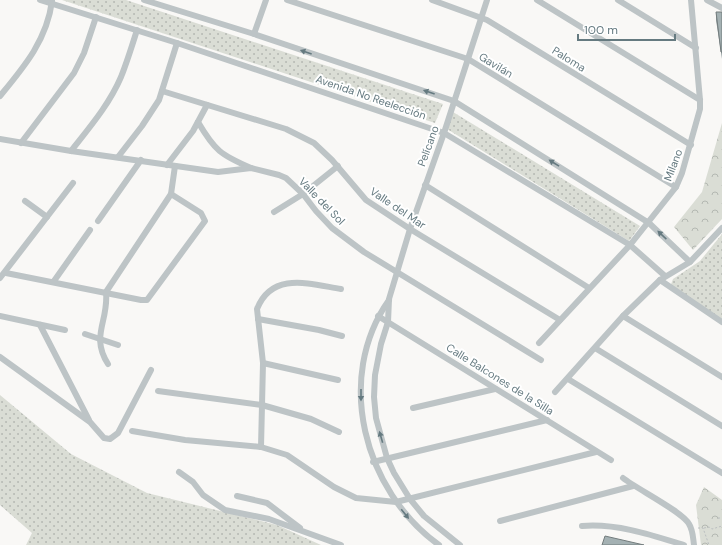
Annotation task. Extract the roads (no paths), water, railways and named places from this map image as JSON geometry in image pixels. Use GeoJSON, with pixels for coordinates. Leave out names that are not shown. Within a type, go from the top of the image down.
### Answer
{"type":"FeatureCollection","features":[{"type":"Feature","properties":{"kind":"street","name":"Avenida No Reelección"},"geometry":{"type":"LineString","coordinates":[[40,0],[52,2],[177,43],[444,133],[630,245],[662,278],[722,322]]}},
{"type":"Feature","properties":{"kind":"street","name":"Avenida No Reelección"},"geometry":{"type":"LineString","coordinates":[[144,0],[254,34],[454,101],[649,223],[690,262]]}},
{"type":"Feature","properties":{"kind":"street"},"geometry":{"type":"LineString","coordinates":[[254,34],[266,0]]}},
{"type":"Feature","properties":{"kind":"street","name":"Gavilán"},"geometry":{"type":"LineString","coordinates":[[287,0],[468,59],[676,187]]}},
{"type":"Feature","properties":{"kind":"street","name":"Paloma"},"geometry":{"type":"LineString","coordinates":[[432,0],[482,17],[691,145]]}},
{"type":"Feature","properties":{"kind":"street","name":"Pelícano"},"geometry":{"type":"LineString","coordinates":[[460,545],[424,516],[410,499],[387,458],[376,418],[375,375],[381,344],[388,322],[390,299],[410,229],[444,133],[487,0]]}},
{"type":"Feature","properties":{"kind":"street"},"geometry":{"type":"LineString","coordinates":[[537,0],[700,100]]}},
{"type":"Feature","properties":{"kind":"street"},"geometry":{"type":"LineString","coordinates":[[618,0],[696,48]]}},
{"type":"Feature","properties":{"kind":"street","name":"Milano"},"geometry":{"type":"LineString","coordinates":[[539,343],[630,245],[649,223],[676,187],[691,145],[700,100],[691,0]]}},
{"type":"Feature","properties":{"kind":"street"},"geometry":{"type":"LineString","coordinates":[[707,0],[722,8]]}},
{"type":"Feature","properties":{"kind":"street"},"geometry":{"type":"LineString","coordinates":[[0,96],[36,50],[42,39],[52,2]]}},
{"type":"Feature","properties":{"kind":"street"},"geometry":{"type":"LineString","coordinates":[[21,142],[74,73],[84,53],[96,17]]}},
{"type":"Feature","properties":{"kind":"street"},"geometry":{"type":"LineString","coordinates":[[71,151],[97,116],[115,88],[121,77],[137,30]]}},
{"type":"Feature","properties":{"kind":"street"},"geometry":{"type":"LineString","coordinates":[[118,157],[154,108],[162,91],[177,43]]}},
{"type":"Feature","properties":{"kind":"street","name":"Valle del Mar"},"geometry":{"type":"LineString","coordinates":[[162,91],[286,129],[301,136],[324,152],[338,166],[366,200],[410,229],[560,320]]}},
{"type":"Feature","properties":{"kind":"street"},"geometry":{"type":"LineString","coordinates":[[167,165],[198,122],[207,105]]}},
{"type":"Feature","properties":{"kind":"street"},"geometry":{"type":"LineString","coordinates":[[198,122],[214,147],[228,159],[251,168]]}},
{"type":"Feature","properties":{"kind":"street","name":"Valle del Sol"},"geometry":{"type":"LineString","coordinates":[[0,139],[71,151],[226,172],[251,168],[286,178],[303,194],[332,228],[364,252],[541,360]]}},
{"type":"Feature","properties":{"kind":"street"},"geometry":{"type":"LineString","coordinates":[[226,172],[228,159]]}},
{"type":"Feature","properties":{"kind":"street"},"geometry":{"type":"LineString","coordinates":[[98,221],[141,160]]}},
{"type":"Feature","properties":{"kind":"street"},"geometry":{"type":"LineString","coordinates":[[108,364],[100,350],[99,338],[106,307],[106,292],[172,194],[175,166]]}},
{"type":"Feature","properties":{"kind":"street"},"geometry":{"type":"LineString","coordinates":[[274,212],[303,194],[338,166]]}},
{"type":"Feature","properties":{"kind":"street"},"geometry":{"type":"LineString","coordinates":[[0,278],[73,184]]}},
{"type":"Feature","properties":{"kind":"street"},"geometry":{"type":"LineString","coordinates":[[425,185],[589,288]]}},
{"type":"Feature","properties":{"kind":"street"},"geometry":{"type":"LineString","coordinates":[[6,272],[147,300],[205,220],[201,213],[172,194]]}},
{"type":"Feature","properties":{"kind":"street"},"geometry":{"type":"LineString","coordinates":[[25,201],[47,217]]}},
{"type":"Feature","properties":{"kind":"street"},"geometry":{"type":"LineString","coordinates":[[555,392],[623,316],[662,278],[690,262],[722,228]]}},
{"type":"Feature","properties":{"kind":"street"},"geometry":{"type":"LineString","coordinates":[[54,281],[90,230]]}},
{"type":"Feature","properties":{"kind":"street"},"geometry":{"type":"LineString","coordinates":[[261,447],[263,363],[257,309],[265,296],[275,288],[289,282],[341,289]]}},
{"type":"Feature","properties":{"kind":"street","name":"Pelícano"},"geometry":{"type":"LineString","coordinates":[[390,299],[378,316],[369,341],[362,372],[362,420],[373,462],[396,502],[415,525],[439,545]]}},
{"type":"Feature","properties":{"kind":"street"},"geometry":{"type":"LineString","coordinates":[[0,316],[65,330]]}},
{"type":"Feature","properties":{"kind":"street","name":"Calle Balcones de la Silla"},"geometry":{"type":"LineString","coordinates":[[378,316],[611,460]]}},
{"type":"Feature","properties":{"kind":"street"},"geometry":{"type":"LineString","coordinates":[[623,316],[722,377]]}},
{"type":"Feature","properties":{"kind":"street"},"geometry":{"type":"LineString","coordinates":[[258,319],[320,330],[342,336]]}},
{"type":"Feature","properties":{"kind":"street"},"geometry":{"type":"LineString","coordinates":[[40,325],[90,422],[97,431],[108,439],[114,437],[118,433],[152,370]]}},
{"type":"Feature","properties":{"kind":"street"},"geometry":{"type":"LineString","coordinates":[[85,334],[118,345]]}},
{"type":"Feature","properties":{"kind":"street"},"geometry":{"type":"LineString","coordinates":[[369,341],[381,344]]}},
{"type":"Feature","properties":{"kind":"street"},"geometry":{"type":"LineString","coordinates":[[594,348],[722,426]]}},
{"type":"Feature","properties":{"kind":"street"},"geometry":{"type":"LineString","coordinates":[[0,357],[90,422]]}},
{"type":"Feature","properties":{"kind":"street"},"geometry":{"type":"LineString","coordinates":[[263,363],[338,380]]}},
{"type":"Feature","properties":{"kind":"street"},"geometry":{"type":"LineString","coordinates":[[362,372],[375,375]]}},
{"type":"Feature","properties":{"kind":"street"},"geometry":{"type":"LineString","coordinates":[[568,379],[722,473]]}},
{"type":"Feature","properties":{"kind":"street"},"geometry":{"type":"LineString","coordinates":[[413,408],[495,389]]}},
{"type":"Feature","properties":{"kind":"street"},"geometry":{"type":"LineString","coordinates":[[158,391],[262,405],[311,418],[339,432]]}},
{"type":"Feature","properties":{"kind":"street"},"geometry":{"type":"LineString","coordinates":[[362,420],[376,418]]}},
{"type":"Feature","properties":{"kind":"street"},"geometry":{"type":"LineString","coordinates":[[373,462],[547,420]]}},
{"type":"Feature","properties":{"kind":"street"},"geometry":{"type":"LineString","coordinates":[[132,432],[185,440],[261,447],[287,455],[334,487],[356,498],[396,502],[596,452]]}},
{"type":"Feature","properties":{"kind":"street"},"geometry":{"type":"LineString","coordinates":[[178,472],[193,482],[203,495],[225,510],[269,519],[341,545]]}},
{"type":"Feature","properties":{"kind":"street"},"geometry":{"type":"LineString","coordinates":[[623,478],[686,520],[692,530],[694,545]]}},
{"type":"Feature","properties":{"kind":"street"},"geometry":{"type":"LineString","coordinates":[[500,520],[633,486]]}},
{"type":"Feature","properties":{"kind":"street"},"geometry":{"type":"LineString","coordinates":[[237,496],[267,503],[306,532]]}},
{"type":"Feature","properties":{"kind":"street"},"geometry":{"type":"LineString","coordinates":[[415,525],[424,516]]}},
{"type":"Feature","properties":{"kind":"street"},"geometry":{"type":"LineString","coordinates":[[582,526],[600,524],[655,536],[684,545]]}}]}
